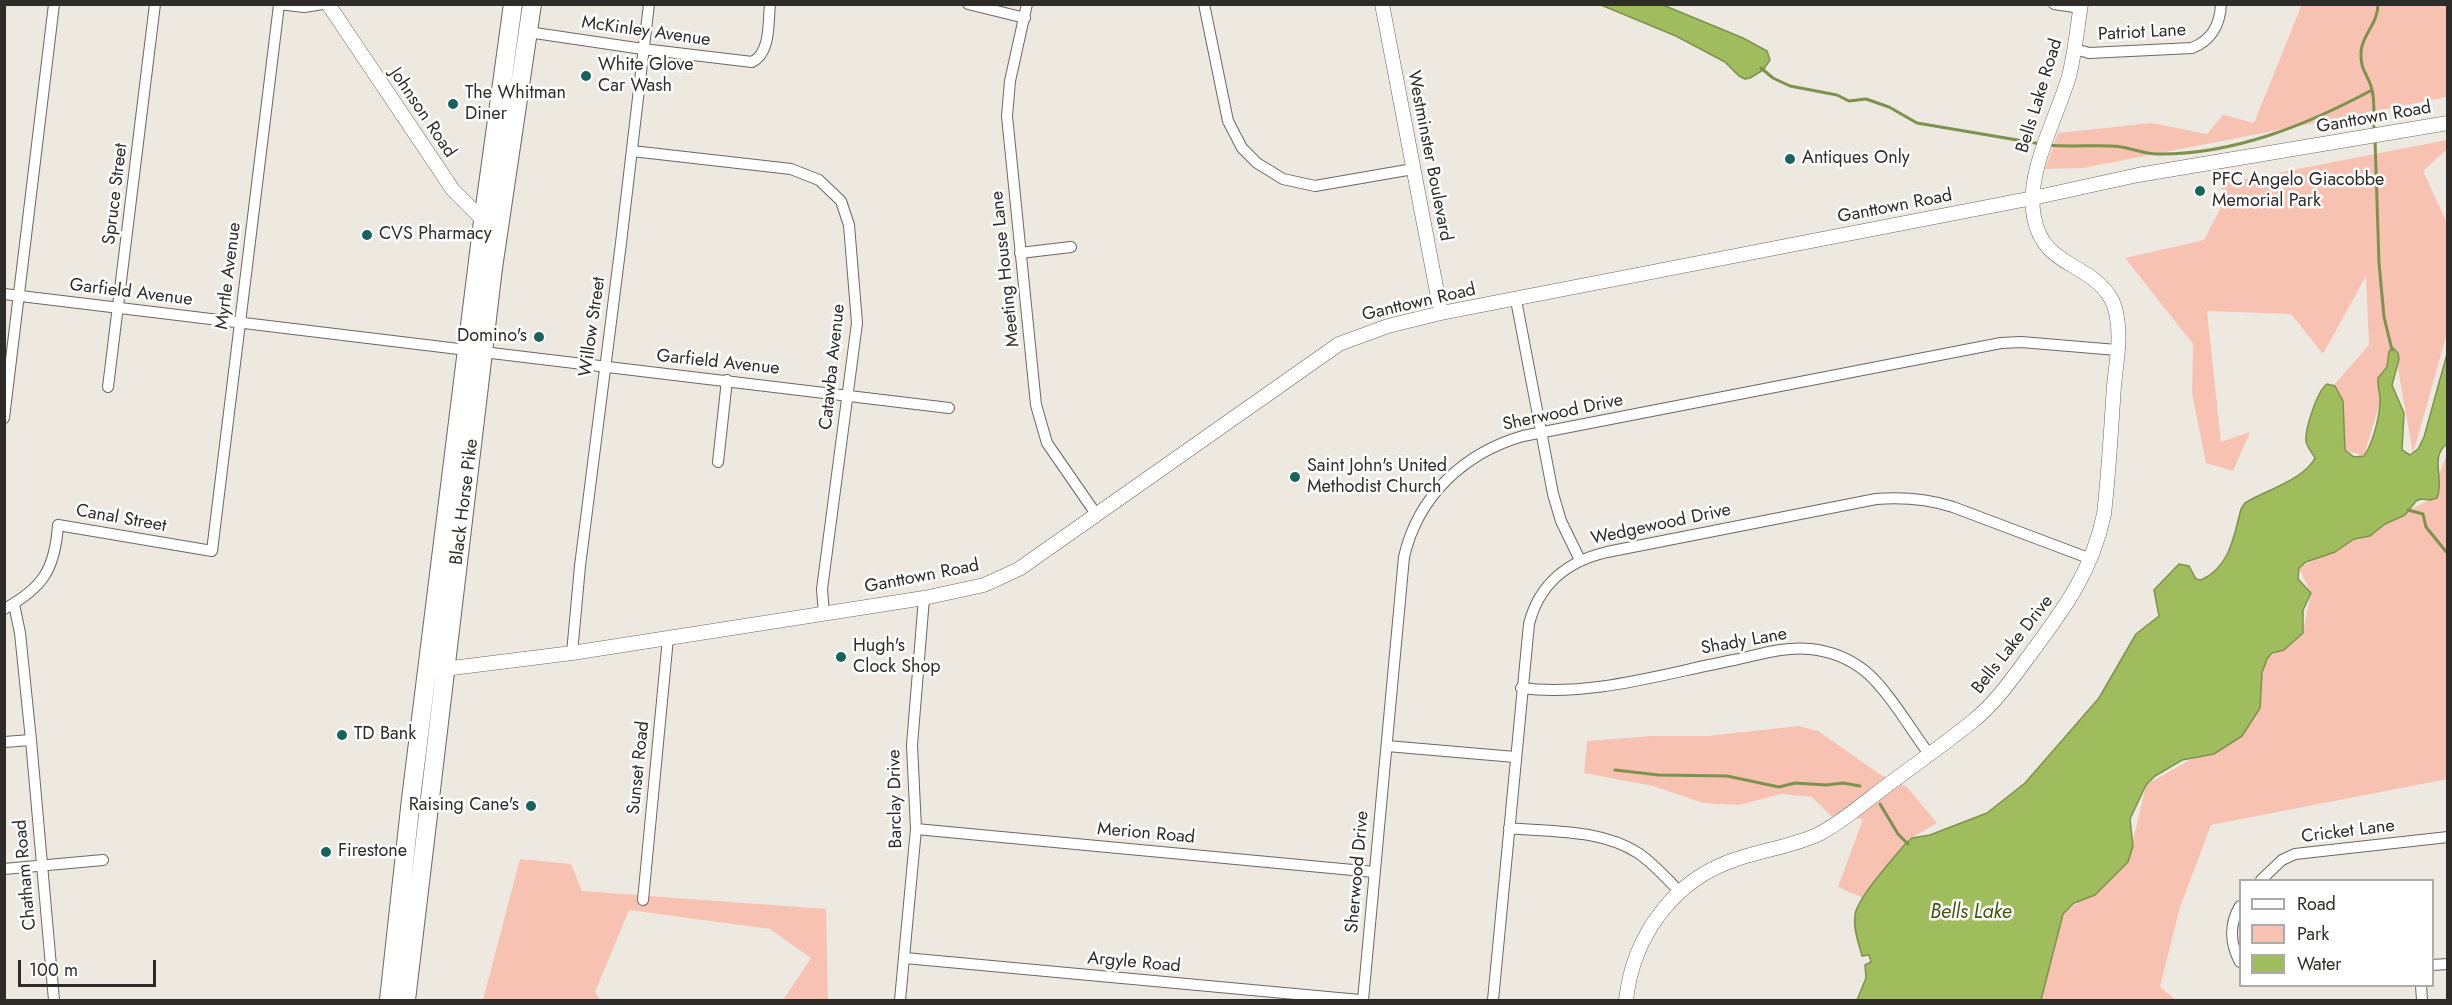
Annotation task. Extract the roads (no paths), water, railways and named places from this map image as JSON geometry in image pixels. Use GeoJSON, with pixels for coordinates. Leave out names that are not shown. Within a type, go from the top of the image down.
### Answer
{"type":"FeatureCollection","features":[{"type":"Feature","properties":{"kind":"highway","name":"Black Horse Pike"},"geometry":{"type":"LineString","coordinates":[[389,1000],[436,670],[491,226],[513,4]]}},
{"type":"Feature","properties":{"kind":"highway","name":"Black Horse Pike"},"geometry":{"type":"LineString","coordinates":[[491,226],[532,4]]}},
{"type":"Feature","properties":{"kind":"highway","name":"Black Horse Pike"},"geometry":{"type":"LineString","coordinates":[[406,1000],[436,670]]}},
{"type":"Feature","properties":{"kind":"street"},"geometry":{"type":"LineString","coordinates":[[4,418],[54,4]]}},
{"type":"Feature","properties":{"kind":"street","name":"Spruce Street"},"geometry":{"type":"LineString","coordinates":[[108,387],[155,4]]}},
{"type":"Feature","properties":{"kind":"street"},"geometry":{"type":"LineString","coordinates":[[279,4],[304,7],[323,4]]}},
{"type":"Feature","properties":{"kind":"street","name":"Myrtle Avenue"},"geometry":{"type":"LineString","coordinates":[[212,551],[279,4]]}},
{"type":"Feature","properties":{"kind":"street","name":"Johnson Road"},"geometry":{"type":"LineString","coordinates":[[328,4],[453,190],[491,226]]}},
{"type":"Feature","properties":{"kind":"street","name":"Willow Street"},"geometry":{"type":"LineString","coordinates":[[572,653],[580,566],[649,4]]}},
{"type":"Feature","properties":{"kind":"street","name":"McKinley Avenue"},"geometry":{"type":"LineString","coordinates":[[528,32],[744,62],[758,59],[764,50],[770,4]]}},
{"type":"Feature","properties":{"kind":"street"},"geometry":{"type":"LineString","coordinates":[[968,4],[1025,18]]}},
{"type":"Feature","properties":{"kind":"street","name":"Meeting House Lane"},"geometry":{"type":"LineString","coordinates":[[1027,4],[1010,81],[1007,107],[1035,397],[1041,426],[1054,455],[1096,514]]}},
{"type":"Feature","properties":{"kind":"street"},"geometry":{"type":"LineString","coordinates":[[1204,4],[1228,121],[1242,147],[1257,163],[1283,179],[1315,186],[1413,169]]}},
{"type":"Feature","properties":{"kind":"street","name":"Westminster Boulevard"},"geometry":{"type":"LineString","coordinates":[[1382,4],[1441,314]]}},
{"type":"Feature","properties":{"kind":"street"},"geometry":{"type":"LineString","coordinates":[[2054,4],[2081,6]]}},
{"type":"Feature","properties":{"kind":"street","name":"Patriot Lane"},"geometry":{"type":"LineString","coordinates":[[2075,50],[2089,53],[2192,48],[2213,34],[2219,19],[2221,4]]}},
{"type":"Feature","properties":{"kind":"street","name":"Bells Lake Road"},"geometry":{"type":"LineString","coordinates":[[2033,198],[2043,152],[2075,50],[2081,6]]}},
{"type":"Feature","properties":{"kind":"street","name":"Ganttown Road"},"geometry":{"type":"LineString","coordinates":[[436,670],[572,653],[824,614],[924,598],[984,585],[1019,569],[1340,344],[1388,326],[2033,198],[2138,175],[2448,123]]}},
{"type":"Feature","properties":{"kind":"street","name":"Catawba Avenue"},"geometry":{"type":"LineString","coordinates":[[632,151],[791,169],[819,180],[841,201],[849,225],[858,309],[822,589],[824,614]]}},
{"type":"Feature","properties":{"kind":"street","name":"Bells Lake Drive"},"geometry":{"type":"LineString","coordinates":[[1626,1000],[1631,972],[1646,934],[1679,891],[1721,865],[1819,833],[1974,721],[1994,702],[2067,605],[2091,559],[2104,514],[2117,350],[2117,317],[2110,297],[2091,278],[2044,244],[2033,215],[2033,198]]}},
{"type":"Feature","properties":{"kind":"street"},"geometry":{"type":"LineString","coordinates":[[1020,253],[1071,247]]}},
{"type":"Feature","properties":{"kind":"street","name":"Garfield Avenue"},"geometry":{"type":"LineString","coordinates":[[4,294],[949,408]]}},
{"type":"Feature","properties":{"kind":"street"},"geometry":{"type":"LineString","coordinates":[[1516,300],[1558,512],[1580,560]]}},
{"type":"Feature","properties":{"kind":"street","name":"Sherwood Drive"},"geometry":{"type":"LineString","coordinates":[[1361,1000],[1387,746],[1402,569],[1407,544],[1418,518],[1438,488],[1467,462],[1506,441],[1542,432],[2008,342],[2117,350]]}},
{"type":"Feature","properties":{"kind":"street"},"geometry":{"type":"LineString","coordinates":[[718,462],[727,380]]}},
{"type":"Feature","properties":{"kind":"street","name":"Wedgewood Drive"},"geometry":{"type":"LineString","coordinates":[[1493,1000],[1527,636],[1534,606],[1552,580],[1580,560],[1642,545],[1895,498],[1947,505],[2091,559]]}},
{"type":"Feature","properties":{"kind":"street","name":"Canal Street"},"geometry":{"type":"LineString","coordinates":[[10,607],[35,588],[48,570],[57,548],[58,525],[212,551]]}},
{"type":"Feature","properties":{"kind":"street","name":"Barclay Drive"},"geometry":{"type":"LineString","coordinates":[[900,1000],[916,829],[912,745],[924,598]]}},
{"type":"Feature","properties":{"kind":"street","name":"Chatham Road"},"geometry":{"type":"LineString","coordinates":[[10,607],[20,633],[54,1000]]}},
{"type":"Feature","properties":{"kind":"street","name":"Sunset Road"},"geometry":{"type":"LineString","coordinates":[[643,900],[668,638]]}},
{"type":"Feature","properties":{"kind":"street","name":"Shady Lane"},"geometry":{"type":"LineString","coordinates":[[1521,688],[1546,691],[1603,686],[1774,651],[1811,649],[1834,654],[1866,672],[1929,754]]}},
{"type":"Feature","properties":{"kind":"street"},"geometry":{"type":"LineString","coordinates":[[4,742],[31,740]]}},
{"type":"Feature","properties":{"kind":"street"},"geometry":{"type":"LineString","coordinates":[[1387,746],[1515,757]]}},
{"type":"Feature","properties":{"kind":"street"},"geometry":{"type":"LineString","coordinates":[[1509,828],[1590,835],[1617,842],[1646,859],[1679,891]]}},
{"type":"Feature","properties":{"kind":"street","name":"Merion Road"},"geometry":{"type":"LineString","coordinates":[[916,829],[1374,872]]}},
{"type":"Feature","properties":{"kind":"street","name":"Cricket Lane"},"geometry":{"type":"LineString","coordinates":[[2262,879],[2282,860],[2295,854],[2448,837]]}},
{"type":"Feature","properties":{"kind":"street"},"geometry":{"type":"LineString","coordinates":[[4,869],[103,860]]}},
{"type":"Feature","properties":{"kind":"street"},"geometry":{"type":"LineString","coordinates":[[2239,910],[2232,932],[2233,944],[2239,958]]}},
{"type":"Feature","properties":{"kind":"street","name":"Argyle Road"},"geometry":{"type":"LineString","coordinates":[[904,958],[1361,1000]]}},
{"type":"Feature","properties":{"kind":"water"},"geometry":{"type":"Polygon","coordinates":[[[1601,5],[1663,5],[1743,38],[1767,51],[1770,60],[1763,70],[1745,79],[1725,62],[1676,36],[1601,5]]]}},
{"type":"Feature","properties":{"kind":"water","name":"Bells Lake"},"geometry":{"type":"Polygon","coordinates":[[[2393,348],[2398,353],[2399,359],[2392,385],[2404,413],[2402,450],[2410,455],[2418,449],[2424,437],[2447,354],[2447,444],[2439,455],[2437,498],[2416,501],[2405,515],[2385,524],[2370,536],[2354,539],[2335,552],[2306,562],[2299,568],[2298,579],[2311,593],[2303,610],[2303,633],[2284,650],[2272,653],[2267,659],[2262,673],[2260,708],[2242,736],[2214,754],[2182,760],[2155,776],[2146,785],[2130,819],[2133,846],[2128,862],[2095,895],[2074,903],[2063,914],[2041,1000],[1857,1000],[1866,978],[1865,965],[1871,962],[1869,955],[1862,956],[1855,915],[1862,899],[1885,868],[1912,838],[1930,835],[1987,813],[2025,783],[2099,698],[2136,634],[2159,616],[2154,590],[2179,564],[2189,566],[2196,579],[2201,580],[2211,574],[2225,559],[2245,503],[2293,478],[2310,465],[2315,458],[2308,448],[2307,428],[2316,402],[2327,384],[2335,386],[2343,401],[2345,450],[2354,457],[2364,456],[2373,438],[2378,416],[2380,400],[2378,378],[2387,367],[2389,351],[2393,348]]]}},
{"type":"Feature","properties":{"kind":"waterway"},"geometry":{"type":"LineString","coordinates":[[2374,133],[2373,97],[2362,66],[2361,51],[2364,39],[2376,17],[2378,4]]}},
{"type":"Feature","properties":{"kind":"waterway"},"geometry":{"type":"LineString","coordinates":[[1761,68],[1773,78],[1790,86],[1837,95],[1849,101],[1866,99],[1889,107],[1917,123],[2041,144]]}},
{"type":"Feature","properties":{"kind":"waterway"},"geometry":{"type":"LineString","coordinates":[[2048,145],[2118,146],[2157,154],[2214,149],[2269,136],[2322,115],[2372,90]]}},
{"type":"Feature","properties":{"kind":"waterway"},"geometry":{"type":"LineString","coordinates":[[2375,139],[2379,263],[2384,317],[2392,350]]}},
{"type":"Feature","properties":{"kind":"waterway"},"geometry":{"type":"LineString","coordinates":[[2408,510],[2423,514],[2426,527],[2448,554]]}},
{"type":"Feature","properties":{"kind":"waterway"},"geometry":{"type":"LineString","coordinates":[[1615,770],[1659,775],[1727,776],[1779,787],[1795,783],[1826,785],[1843,783],[1860,786]]}},
{"type":"Feature","properties":{"kind":"waterway"},"geometry":{"type":"LineString","coordinates":[[1880,804],[1898,834],[1908,844]]}},
{"type":"Feature","properties":{"kind":"place","name":"White Glove Car Wash"},"geometry":{"type":"Point","coordinates":[586,76]}},
{"type":"Feature","properties":{"kind":"place","name":"The Whitman Diner"},"geometry":{"type":"Point","coordinates":[453,104]}},
{"type":"Feature","properties":{"kind":"place","name":"Antiques Only"},"geometry":{"type":"Point","coordinates":[1790,159]}},
{"type":"Feature","properties":{"kind":"place","name":"PFC Angelo Giacobbe Memorial Park"},"geometry":{"type":"Point","coordinates":[2200,191]}},
{"type":"Feature","properties":{"kind":"place","name":"CVS Pharmacy"},"geometry":{"type":"Point","coordinates":[367,235]}},
{"type":"Feature","properties":{"kind":"place","name":"Domino's"},"geometry":{"type":"Point","coordinates":[539,337]}},
{"type":"Feature","properties":{"kind":"place","name":"Saint John's United Methodist Church"},"geometry":{"type":"Point","coordinates":[1295,477]}},
{"type":"Feature","properties":{"kind":"place","name":"Hugh's Clock Shop"},"geometry":{"type":"Point","coordinates":[841,657]}},
{"type":"Feature","properties":{"kind":"place","name":"TD Bank"},"geometry":{"type":"Point","coordinates":[342,735]}},
{"type":"Feature","properties":{"kind":"place","name":"Raising Cane's"},"geometry":{"type":"Point","coordinates":[531,806]}},
{"type":"Feature","properties":{"kind":"place","name":"Firestone"},"geometry":{"type":"Point","coordinates":[326,852]}}]}
